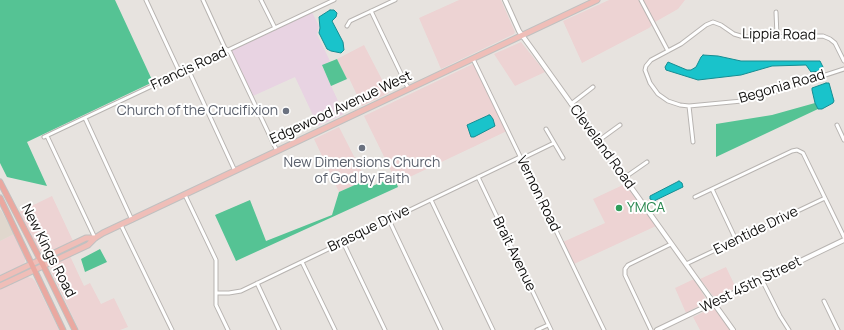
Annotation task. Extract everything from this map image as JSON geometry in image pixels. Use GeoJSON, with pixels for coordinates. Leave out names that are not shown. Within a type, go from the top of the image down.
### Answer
{"type":"FeatureCollection","features":[{"type":"Feature","properties":{"kind":"highway","name":"New Kings Road"},"geometry":{"type":"LineString","coordinates":[[0,182],[41,260],[74,330]]}},
{"type":"Feature","properties":{"kind":"highway","name":"New Kings Road"},"geometry":{"type":"LineString","coordinates":[[0,198],[63,330]]}},
{"type":"Feature","properties":{"kind":"main road","name":"Edgewood Avenue West"},"geometry":{"type":"LineString","coordinates":[[33,267],[44,266],[88,245],[94,238],[121,225],[597,0]]}},
{"type":"Feature","properties":{"kind":"main road","name":"Edgewood Avenue West"},"geometry":{"type":"LineString","coordinates":[[33,267],[41,260],[86,238],[94,238]]}},
{"type":"Feature","properties":{"kind":"main road"},"geometry":{"type":"LineString","coordinates":[[0,279],[33,267]]}},
{"type":"Feature","properties":{"kind":"main road"},"geometry":{"type":"LineString","coordinates":[[0,286],[33,267]]}},
{"type":"Feature","properties":{"kind":"street"},"geometry":{"type":"LineString","coordinates":[[146,0],[180,73]]}},
{"type":"Feature","properties":{"kind":"street"},"geometry":{"type":"LineString","coordinates":[[203,0],[225,48],[230,52],[277,151]]}},
{"type":"Feature","properties":{"kind":"street"},"geometry":{"type":"LineString","coordinates":[[261,0],[274,28]]}},
{"type":"Feature","properties":{"kind":"street","name":"Francis Road"},"geometry":{"type":"LineString","coordinates":[[94,238],[45,137],[334,0]]}},
{"type":"Feature","properties":{"kind":"street"},"geometry":{"type":"LineString","coordinates":[[347,26],[350,21],[395,0]]}},
{"type":"Feature","properties":{"kind":"street","name":"Cleveland Road"},"geometry":{"type":"LineString","coordinates":[[505,0],[522,35],[733,330]]}},
{"type":"Feature","properties":{"kind":"street"},"geometry":{"type":"LineString","coordinates":[[641,0],[668,51]]}},
{"type":"Feature","properties":{"kind":"street"},"geometry":{"type":"LineString","coordinates":[[371,11],[409,89]]}},
{"type":"Feature","properties":{"kind":"street"},"geometry":{"type":"LineString","coordinates":[[776,12],[777,36]]}},
{"type":"Feature","properties":{"kind":"street","name":"Lippia Road"},"geometry":{"type":"LineString","coordinates":[[646,66],[651,60],[681,44],[709,23],[717,23],[739,36],[823,36],[835,43],[844,61]]}},
{"type":"Feature","properties":{"kind":"street","name":"Vernon Road"},"geometry":{"type":"LineString","coordinates":[[473,59],[604,330]]}},
{"type":"Feature","properties":{"kind":"street","name":"Begonia Road"},"geometry":{"type":"LineString","coordinates":[[646,66],[646,75],[658,94],[668,101],[689,106],[742,101],[844,69]]}},
{"type":"Feature","properties":{"kind":"street"},"geometry":{"type":"LineString","coordinates":[[188,69],[235,171]]}},
{"type":"Feature","properties":{"kind":"street"},"geometry":{"type":"LineString","coordinates":[[571,104],[593,87]]}},
{"type":"Feature","properties":{"kind":"street"},"geometry":{"type":"LineString","coordinates":[[689,106],[692,142]]}},
{"type":"Feature","properties":{"kind":"street"},"geometry":{"type":"LineString","coordinates":[[85,118],[132,220]]}},
{"type":"Feature","properties":{"kind":"street"},"geometry":{"type":"LineString","coordinates":[[598,141],[620,124]]}},
{"type":"Feature","properties":{"kind":"street"},"geometry":{"type":"LineString","coordinates":[[837,125],[844,140]]}},
{"type":"Feature","properties":{"kind":"street"},"geometry":{"type":"LineString","coordinates":[[546,129],[563,158]]}},
{"type":"Feature","properties":{"kind":"street","name":"Brasque Drive"},"geometry":{"type":"LineString","coordinates":[[216,293],[235,292],[256,283],[478,177],[554,143]]}},
{"type":"Feature","properties":{"kind":"street"},"geometry":{"type":"LineString","coordinates":[[695,197],[797,150],[803,153],[844,237]]}},
{"type":"Feature","properties":{"kind":"street"},"geometry":{"type":"LineString","coordinates":[[624,178],[647,162]]}},
{"type":"Feature","properties":{"kind":"street","name":"Brait Avenue"},"geometry":{"type":"LineString","coordinates":[[478,177],[551,330]]}},
{"type":"Feature","properties":{"kind":"street"},"geometry":{"type":"LineString","coordinates":[[712,189],[736,240]]}},
{"type":"Feature","properties":{"kind":"street"},"geometry":{"type":"LineString","coordinates":[[185,195],[216,260],[216,305],[228,330]]}},
{"type":"Feature","properties":{"kind":"street","name":"Eventide Drive"},"geometry":{"type":"LineString","coordinates":[[686,264],[825,198]]}},
{"type":"Feature","properties":{"kind":"street"},"geometry":{"type":"LineString","coordinates":[[431,200],[493,330]]}},
{"type":"Feature","properties":{"kind":"street"},"geometry":{"type":"LineString","coordinates":[[389,220],[441,330]]}},
{"type":"Feature","properties":{"kind":"street"},"geometry":{"type":"LineString","coordinates":[[121,225],[172,330]]}},
{"type":"Feature","properties":{"kind":"street","name":"West 45th Street"},"geometry":{"type":"LineString","coordinates":[[657,330],[762,280],[844,237]]}},
{"type":"Feature","properties":{"kind":"street"},"geometry":{"type":"LineString","coordinates":[[343,242],[385,330]]}},
{"type":"Feature","properties":{"kind":"street"},"geometry":{"type":"LineString","coordinates":[[651,330],[624,270],[628,265],[671,244]]}},
{"type":"Feature","properties":{"kind":"street"},"geometry":{"type":"LineString","coordinates":[[302,262],[335,330]]}},
{"type":"Feature","properties":{"kind":"street"},"geometry":{"type":"LineString","coordinates":[[762,280],[780,316],[789,330]]}},
{"type":"Feature","properties":{"kind":"street"},"geometry":{"type":"LineString","coordinates":[[256,283],[279,330]]}},
{"type":"Feature","properties":{"kind":"street"},"geometry":{"type":"LineString","coordinates":[[824,301],[838,330]]}},
{"type":"Feature","properties":{"kind":"street"},"geometry":{"type":"LineString","coordinates":[[537,330],[548,324]]}},
{"type":"Feature","properties":{"kind":"shaded area"},"geometry":{"type":"Polygon","coordinates":[[[459,0],[501,0],[515,32],[514,34],[441,69],[419,18],[459,0]]]}},
{"type":"Feature","properties":{"kind":"shaded area"},"geometry":{"type":"Polygon","coordinates":[[[609,0],[685,0],[678,9],[655,22],[649,28],[582,63],[563,21],[609,0]]]}},
{"type":"Feature","properties":{"kind":"shaded area"},"geometry":{"type":"Polygon","coordinates":[[[312,12],[319,26],[317,34],[330,61],[322,66],[344,114],[318,126],[295,77],[253,96],[231,50],[312,12]]]}},
{"type":"Feature","properties":{"kind":"shaded area"},"geometry":{"type":"Polygon","coordinates":[[[521,42],[545,72],[515,86],[494,54],[521,42]]]}},
{"type":"Feature","properties":{"kind":"shaded area"},"geometry":{"type":"Polygon","coordinates":[[[364,45],[389,93],[362,106],[349,78],[347,79],[337,59],[364,45]]]}},
{"type":"Feature","properties":{"kind":"shaded area"},"geometry":{"type":"Polygon","coordinates":[[[477,62],[509,130],[397,183],[364,116],[477,62]]]}},
{"type":"Feature","properties":{"kind":"shaded area"},"geometry":{"type":"Polygon","coordinates":[[[339,127],[366,180],[339,192],[314,139],[339,127]]]}},
{"type":"Feature","properties":{"kind":"shaded area"},"geometry":{"type":"Polygon","coordinates":[[[625,184],[656,226],[574,264],[563,242],[605,223],[593,199],[625,184]]]}},
{"type":"Feature","properties":{"kind":"shaded area"},"geometry":{"type":"Polygon","coordinates":[[[52,196],[73,241],[49,252],[42,252],[38,250],[19,212],[52,196]]]}},
{"type":"Feature","properties":{"kind":"shaded area"},"geometry":{"type":"Polygon","coordinates":[[[0,210],[14,234],[0,241],[0,210]]]}},
{"type":"Feature","properties":{"kind":"shaded area"},"geometry":{"type":"Polygon","coordinates":[[[14,234],[25,257],[25,262],[22,265],[0,275],[0,241],[14,234]]]}},
{"type":"Feature","properties":{"kind":"shaded area"},"geometry":{"type":"Polygon","coordinates":[[[70,256],[84,286],[90,283],[101,304],[114,298],[128,327],[120,330],[79,330],[51,271],[51,268],[56,263],[70,256]]]}},
{"type":"Feature","properties":{"kind":"shaded area"},"geometry":{"type":"Polygon","coordinates":[[[726,267],[736,288],[719,296],[713,296],[700,279],[726,267]]]}},
{"type":"Feature","properties":{"kind":"shaded area"},"geometry":{"type":"Polygon","coordinates":[[[27,277],[32,278],[35,281],[59,330],[0,330],[0,289],[27,277]]]}},
{"type":"Feature","properties":{"kind":"shaded area"},"geometry":{"type":"Polygon","coordinates":[[[694,279],[706,299],[704,303],[686,313],[675,288],[694,279]]]}},
{"type":"Feature","properties":{"kind":"shaded area"},"geometry":{"type":"Polygon","coordinates":[[[712,308],[716,310],[730,330],[700,330],[693,317],[712,308]]]}},
{"type":"Feature","properties":{"kind":"green space"},"geometry":{"type":"Polygon","coordinates":[[[0,0],[115,0],[153,82],[27,142],[47,186],[7,177],[0,163],[0,0]]]}},
{"type":"Feature","properties":{"kind":"green space"},"geometry":{"type":"Polygon","coordinates":[[[337,59],[347,79],[331,86],[322,65],[337,59]]]}},
{"type":"Feature","properties":{"kind":"green space"},"geometry":{"type":"Polygon","coordinates":[[[815,103],[818,109],[716,157],[716,124],[772,115],[815,103]]]}},
{"type":"Feature","properties":{"kind":"green space"},"geometry":{"type":"Polygon","coordinates":[[[394,177],[398,187],[236,261],[215,215],[250,200],[266,241],[332,215],[339,192],[366,180],[370,187],[394,177]]]}},
{"type":"Feature","properties":{"kind":"green space"},"geometry":{"type":"Polygon","coordinates":[[[100,249],[107,262],[85,272],[81,259],[100,249]]]}},
{"type":"Feature","properties":{"kind":"water"},"geometry":{"type":"Polygon","coordinates":[[[330,10],[334,10],[337,13],[336,17],[332,21],[343,42],[344,50],[341,53],[327,49],[319,33],[319,17],[330,10]]]}},
{"type":"Feature","properties":{"kind":"water"},"geometry":{"type":"Polygon","coordinates":[[[703,55],[718,56],[741,61],[820,61],[823,67],[821,71],[811,72],[806,65],[772,66],[741,75],[698,80],[666,70],[665,67],[668,62],[687,70],[691,70],[696,67],[703,55]]]}},
{"type":"Feature","properties":{"kind":"water"},"geometry":{"type":"Polygon","coordinates":[[[829,83],[834,101],[822,109],[818,109],[815,103],[812,88],[829,83]]]}},
{"type":"Feature","properties":{"kind":"water"},"geometry":{"type":"Polygon","coordinates":[[[489,115],[493,119],[495,126],[474,137],[471,137],[467,125],[489,115]]]}},
{"type":"Feature","properties":{"kind":"water"},"geometry":{"type":"Polygon","coordinates":[[[679,181],[682,183],[683,187],[654,201],[650,199],[650,196],[679,181]]]}},
{"type":"Feature","properties":{"kind":"place","name":"Church of the Crucifixion"},"geometry":{"type":"Point","coordinates":[286,111]}},
{"type":"Feature","properties":{"kind":"place","name":"New Dimensions Church of God by Faith"},"geometry":{"type":"Point","coordinates":[362,148]}},
{"type":"Feature","properties":{"kind":"place","name":"YMCA"},"geometry":{"type":"Point","coordinates":[619,208]}}]}
